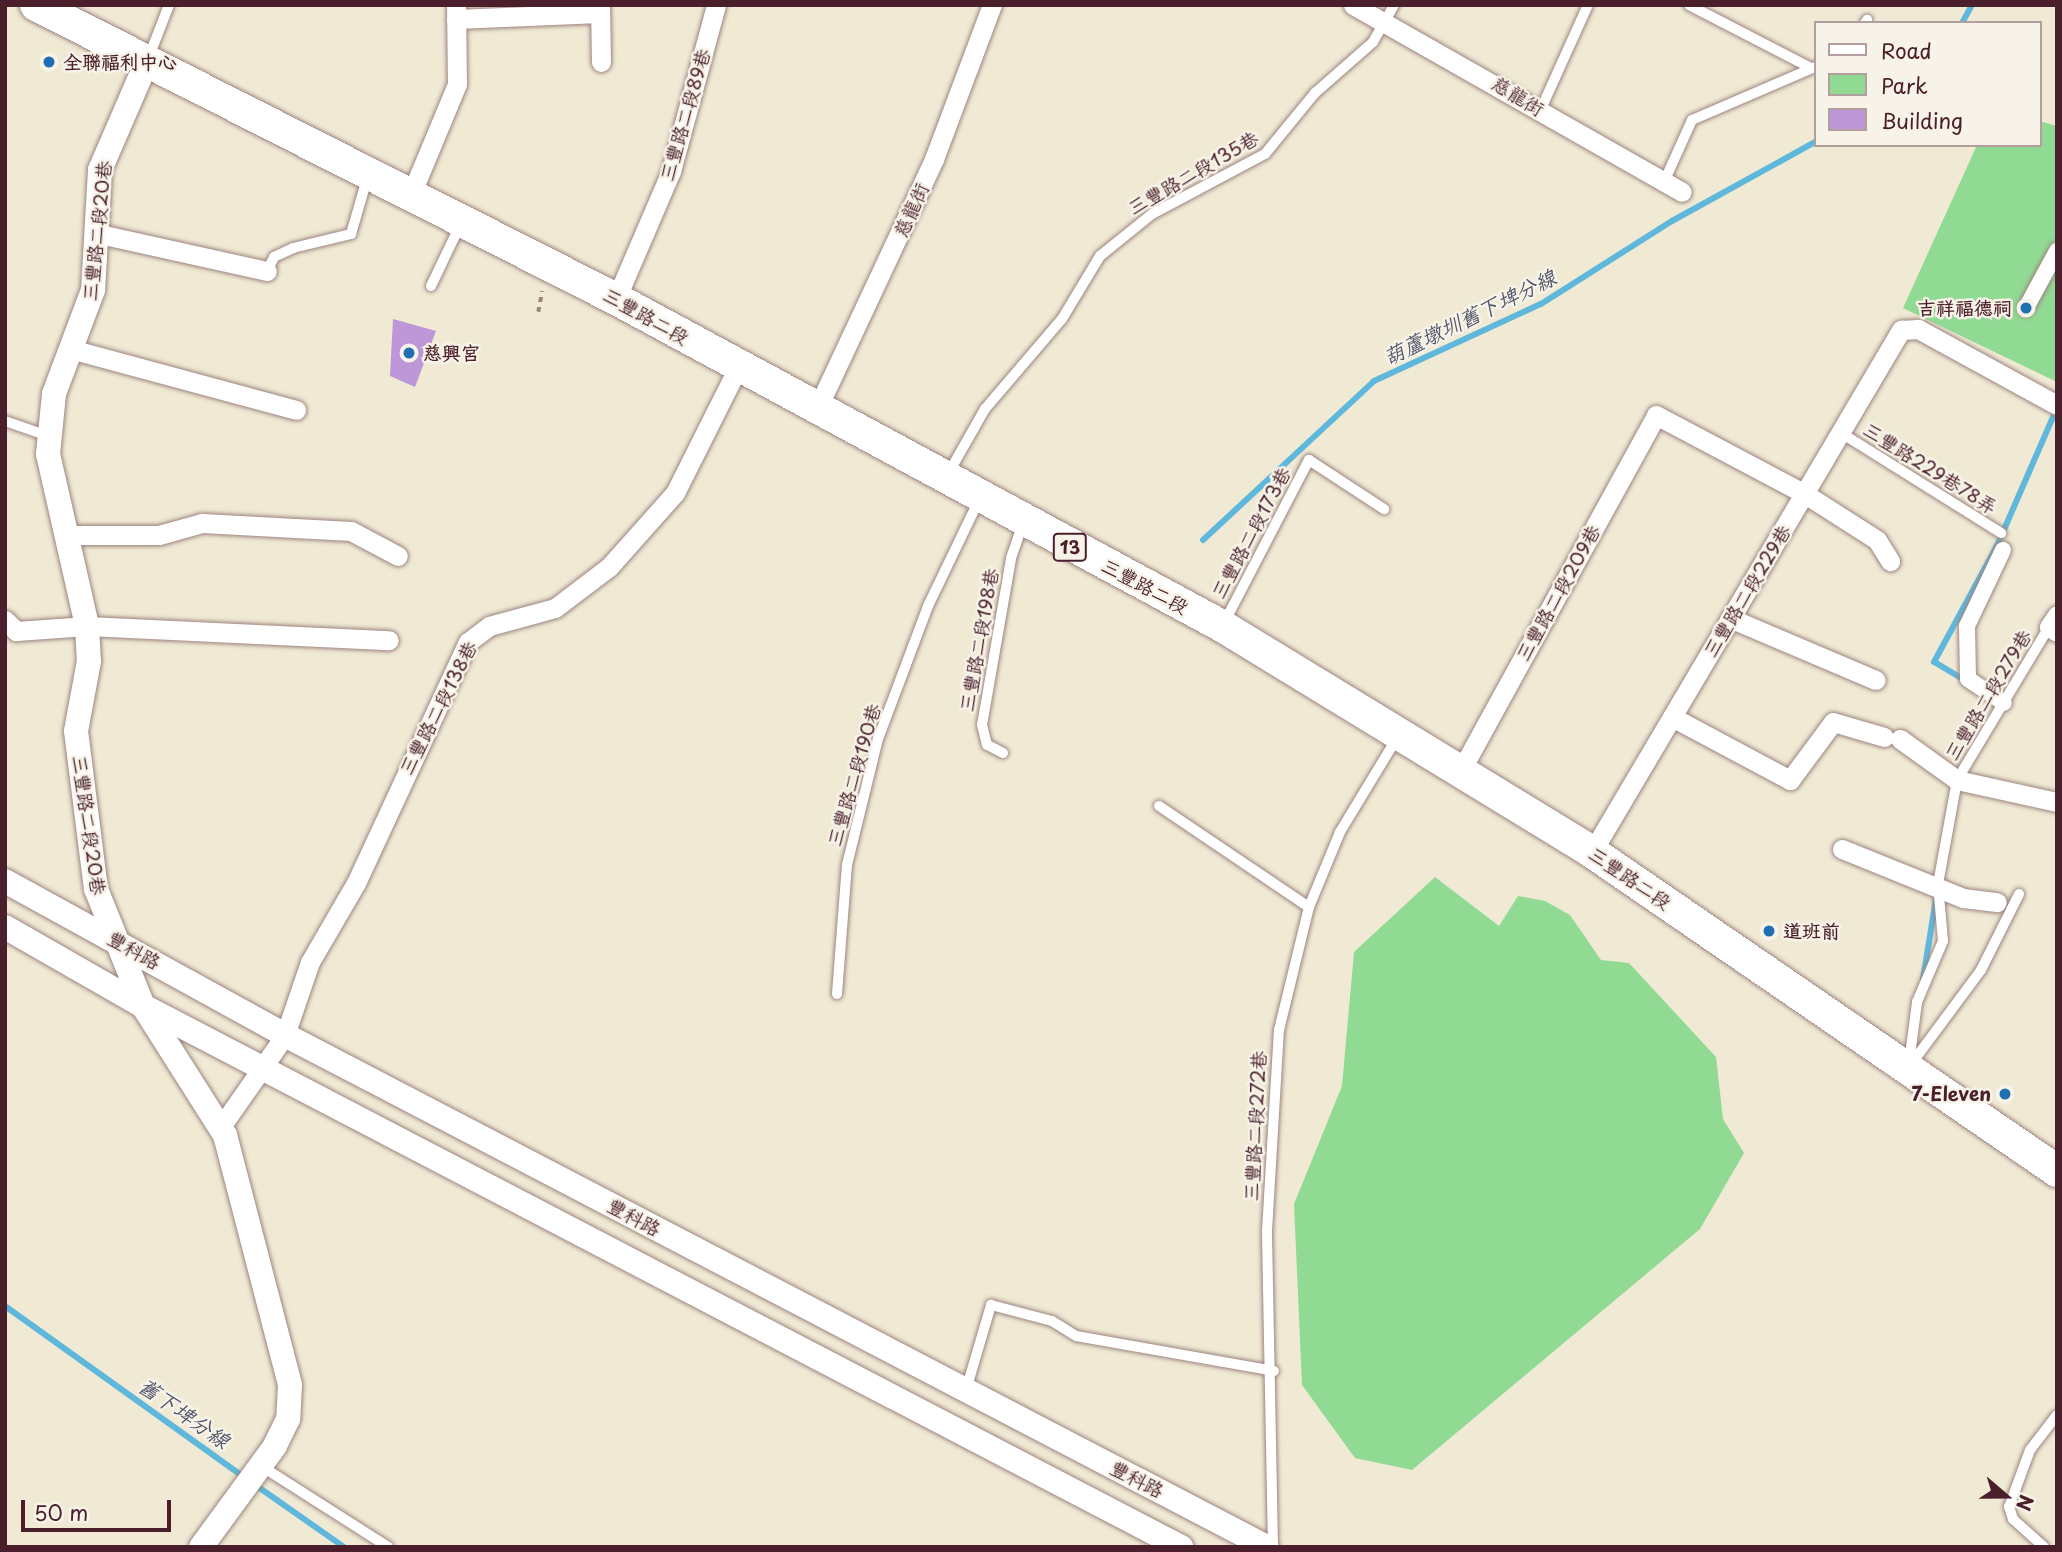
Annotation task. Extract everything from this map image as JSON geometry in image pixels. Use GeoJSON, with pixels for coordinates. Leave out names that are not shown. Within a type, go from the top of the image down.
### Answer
{"type":"FeatureCollection","features":[{"type":"Feature","properties":{"kind":"main road","name":"三豐路二段"},"geometry":{"type":"LineString","coordinates":[[36,5],[148,59],[410,197],[616,299],[1023,523],[1222,626],[1592,852],[2057,1171]]}},
{"type":"Feature","properties":{"kind":"street","name":"三豐路二段89巷"},"geometry":{"type":"LineString","coordinates":[[616,299],[671,171],[716,5]]}},
{"type":"Feature","properties":{"kind":"street","name":"慈龍街"},"geometry":{"type":"LineString","coordinates":[[817,409],[934,159],[992,5]]}},
{"type":"Feature","properties":{"kind":"street","name":"慈龍街"},"geometry":{"type":"LineString","coordinates":[[1353,5],[1383,25],[1447,54],[1682,192]]}},
{"type":"Feature","properties":{"kind":"street"},"geometry":{"type":"LineString","coordinates":[[410,197],[457,84],[456,12],[600,9],[601,62]]}},
{"type":"Feature","properties":{"kind":"street","name":"三豐路二段20巷"},"geometry":{"type":"LineString","coordinates":[[148,59],[100,170],[93,290],[74,351],[54,394],[48,436],[66,535],[87,626],[89,661],[76,731],[96,889],[111,937],[143,1006],[220,1128],[290,1385],[288,1419],[260,1465],[201,1547]]}},
{"type":"Feature","properties":{"kind":"street"},"geometry":{"type":"LineString","coordinates":[[95,233],[267,271]]}},
{"type":"Feature","properties":{"kind":"street"},"geometry":{"type":"LineString","coordinates":[[2026,308],[2057,251]]}},
{"type":"Feature","properties":{"kind":"street","name":"三豐路二段229巷"},"geometry":{"type":"LineString","coordinates":[[1592,852],[1901,330],[1918,329],[2057,405]]}},
{"type":"Feature","properties":{"kind":"street"},"geometry":{"type":"LineString","coordinates":[[74,351],[296,410]]}},
{"type":"Feature","properties":{"kind":"street","name":"三豐路二段138巷"},"geometry":{"type":"LineString","coordinates":[[220,1128],[266,1070],[285,1035],[310,962],[356,883],[468,642],[489,626],[555,608],[609,567],[681,483],[738,367]]}},
{"type":"Feature","properties":{"kind":"street","name":"三豐路二段209巷"},"geometry":{"type":"LineString","coordinates":[[1461,772],[1656,415],[1805,494]]}},
{"type":"Feature","properties":{"kind":"street"},"geometry":{"type":"LineString","coordinates":[[1805,494],[1878,540],[1890,561]]}},
{"type":"Feature","properties":{"kind":"street"},"geometry":{"type":"LineString","coordinates":[[66,535],[159,535],[202,523],[351,531],[398,556]]}},
{"type":"Feature","properties":{"kind":"street"},"geometry":{"type":"LineString","coordinates":[[2003,550],[1967,625],[1968,679],[2004,703]]}},
{"type":"Feature","properties":{"kind":"street"},"geometry":{"type":"LineString","coordinates":[[1731,619],[1876,680]]}},
{"type":"Feature","properties":{"kind":"street"},"geometry":{"type":"LineString","coordinates":[[5,620],[16,631],[87,626],[389,640]]}},
{"type":"Feature","properties":{"kind":"street"},"geometry":{"type":"LineString","coordinates":[[1672,717],[1790,780],[1833,722],[1892,738],[1957,780],[2057,802]]}},
{"type":"Feature","properties":{"kind":"street"},"geometry":{"type":"LineString","coordinates":[[1842,849],[1938,884],[1963,898],[1997,902]]}},
{"type":"Feature","properties":{"kind":"street","name":"豐科路"},"geometry":{"type":"LineString","coordinates":[[5,881],[285,1035],[1267,1547]]}},
{"type":"Feature","properties":{"kind":"street","name":"豐科路"},"geometry":{"type":"LineString","coordinates":[[5,927],[143,1006],[1181,1547]]}},
{"type":"Feature","properties":{"kind":"lane"},"geometry":{"type":"LineString","coordinates":[[148,59],[169,5]]}},
{"type":"Feature","properties":{"kind":"lane","name":"三豐路二段135巷"},"geometry":{"type":"LineString","coordinates":[[945,479],[985,409],[1062,319],[1100,256],[1152,214],[1265,154],[1383,25],[1394,5]]}},
{"type":"Feature","properties":{"kind":"lane"},"geometry":{"type":"LineString","coordinates":[[1541,109],[1588,5]]}},
{"type":"Feature","properties":{"kind":"lane"},"geometry":{"type":"LineString","coordinates":[[1689,5],[1813,68]]}},
{"type":"Feature","properties":{"kind":"lane"},"geometry":{"type":"LineString","coordinates":[[1664,182],[1692,120],[1813,68]]}},
{"type":"Feature","properties":{"kind":"lane"},"geometry":{"type":"LineString","coordinates":[[267,271],[274,257],[293,248],[351,234],[368,175]]}},
{"type":"Feature","properties":{"kind":"lane"},"geometry":{"type":"LineString","coordinates":[[431,286],[461,223]]}},
{"type":"Feature","properties":{"kind":"lane"},"geometry":{"type":"LineString","coordinates":[[5,421],[48,436]]}},
{"type":"Feature","properties":{"kind":"lane","name":"三豐路229巷78弄"},"geometry":{"type":"LineString","coordinates":[[1841,433],[2001,533]]}},
{"type":"Feature","properties":{"kind":"lane","name":"三豐路二段173巷"},"geometry":{"type":"LineString","coordinates":[[1222,626],[1309,460],[1384,509]]}},
{"type":"Feature","properties":{"kind":"lane","name":"三豐路二段190巷"},"geometry":{"type":"LineString","coordinates":[[837,994],[847,865],[878,739],[928,606],[979,499]]}},
{"type":"Feature","properties":{"kind":"lane","name":"三豐路二段198巷"},"geometry":{"type":"LineString","coordinates":[[1003,752],[987,745],[982,725],[1011,558],[1023,523]]}},
{"type":"Feature","properties":{"kind":"lane","name":"三豐路二段279巷"},"geometry":{"type":"LineString","coordinates":[[1909,1067],[1917,1002],[1943,941],[1938,884],[1957,780],[2054,625]]}},
{"type":"Feature","properties":{"kind":"lane","name":"三豐路二段272巷"},"geometry":{"type":"LineString","coordinates":[[1273,1547],[1274,1371],[1268,1231],[1272,1112],[1279,1030],[1309,907],[1340,832],[1399,734]]}},
{"type":"Feature","properties":{"kind":"lane"},"geometry":{"type":"LineString","coordinates":[[1159,806],[1309,907]]}},
{"type":"Feature","properties":{"kind":"lane"},"geometry":{"type":"LineString","coordinates":[[1909,1067],[1982,970],[2019,894]]}},
{"type":"Feature","properties":{"kind":"lane"},"geometry":{"type":"LineString","coordinates":[[966,1390],[991,1306],[1052,1321],[1076,1336],[1274,1371]]}},
{"type":"Feature","properties":{"kind":"lane"},"geometry":{"type":"LineString","coordinates":[[2044,1547],[2013,1519],[2010,1507],[2030,1450],[2057,1415]]}},
{"type":"Feature","properties":{"kind":"lane"},"geometry":{"type":"LineString","coordinates":[[260,1465],[388,1547]]}},
{"type":"Feature","properties":{"kind":"green space"},"geometry":{"type":"Polygon","coordinates":[[[2041,122],[2057,126],[2057,382],[1903,308],[1976,147],[2041,147],[2041,122]]]}},
{"type":"Feature","properties":{"kind":"green space"},"geometry":{"type":"Polygon","coordinates":[[[1435,877],[1499,926],[1518,896],[1545,901],[1570,915],[1601,960],[1629,963],[1716,1057],[1723,1119],[1744,1153],[1700,1229],[1412,1470],[1355,1458],[1302,1385],[1294,1204],[1342,1086],[1354,952],[1435,877]]]}},
{"type":"Feature","properties":{"kind":"building","name":"慈興宮"},"geometry":{"type":"Polygon","coordinates":[[[393,319],[436,331],[415,387],[390,376],[393,319]]]}},
{"type":"Feature","properties":{"kind":"waterway","name":"葫蘆墩圳舊下埤分線"},"geometry":{"type":"LineString","coordinates":[[1963,21],[1972,5]]}},
{"type":"Feature","properties":{"kind":"waterway","name":"葫蘆墩圳舊下埤分線"},"geometry":{"type":"LineString","coordinates":[[1203,540],[1374,381],[1541,304],[1672,221],[1814,143]]}},
{"type":"Feature","properties":{"kind":"waterway"},"geometry":{"type":"LineString","coordinates":[[1966,681],[1934,662],[1996,548],[2057,408]]}},
{"type":"Feature","properties":{"kind":"waterway"},"geometry":{"type":"LineString","coordinates":[[1923,979],[1936,899]]}},
{"type":"Feature","properties":{"kind":"waterway","name":"舊下埤分線"},"geometry":{"type":"LineString","coordinates":[[5,1306],[245,1478]]}},
{"type":"Feature","properties":{"kind":"waterway","name":"舊下埤分線"},"geometry":{"type":"LineString","coordinates":[[254,1484],[344,1547]]}},
{"type":"Feature","properties":{"kind":"place","name":"全聯福利中心"},"geometry":{"type":"Point","coordinates":[49,62]}},
{"type":"Feature","properties":{"kind":"place","name":"吉祥福德祠"},"geometry":{"type":"Point","coordinates":[2026,308]}},
{"type":"Feature","properties":{"kind":"place","name":"慈興宮"},"geometry":{"type":"Point","coordinates":[409,353]}},
{"type":"Feature","properties":{"kind":"place","name":"道班前"},"geometry":{"type":"Point","coordinates":[1769,931]}},
{"type":"Feature","properties":{"kind":"place","name":"7-Eleven"},"geometry":{"type":"Point","coordinates":[2005,1094]}}]}
